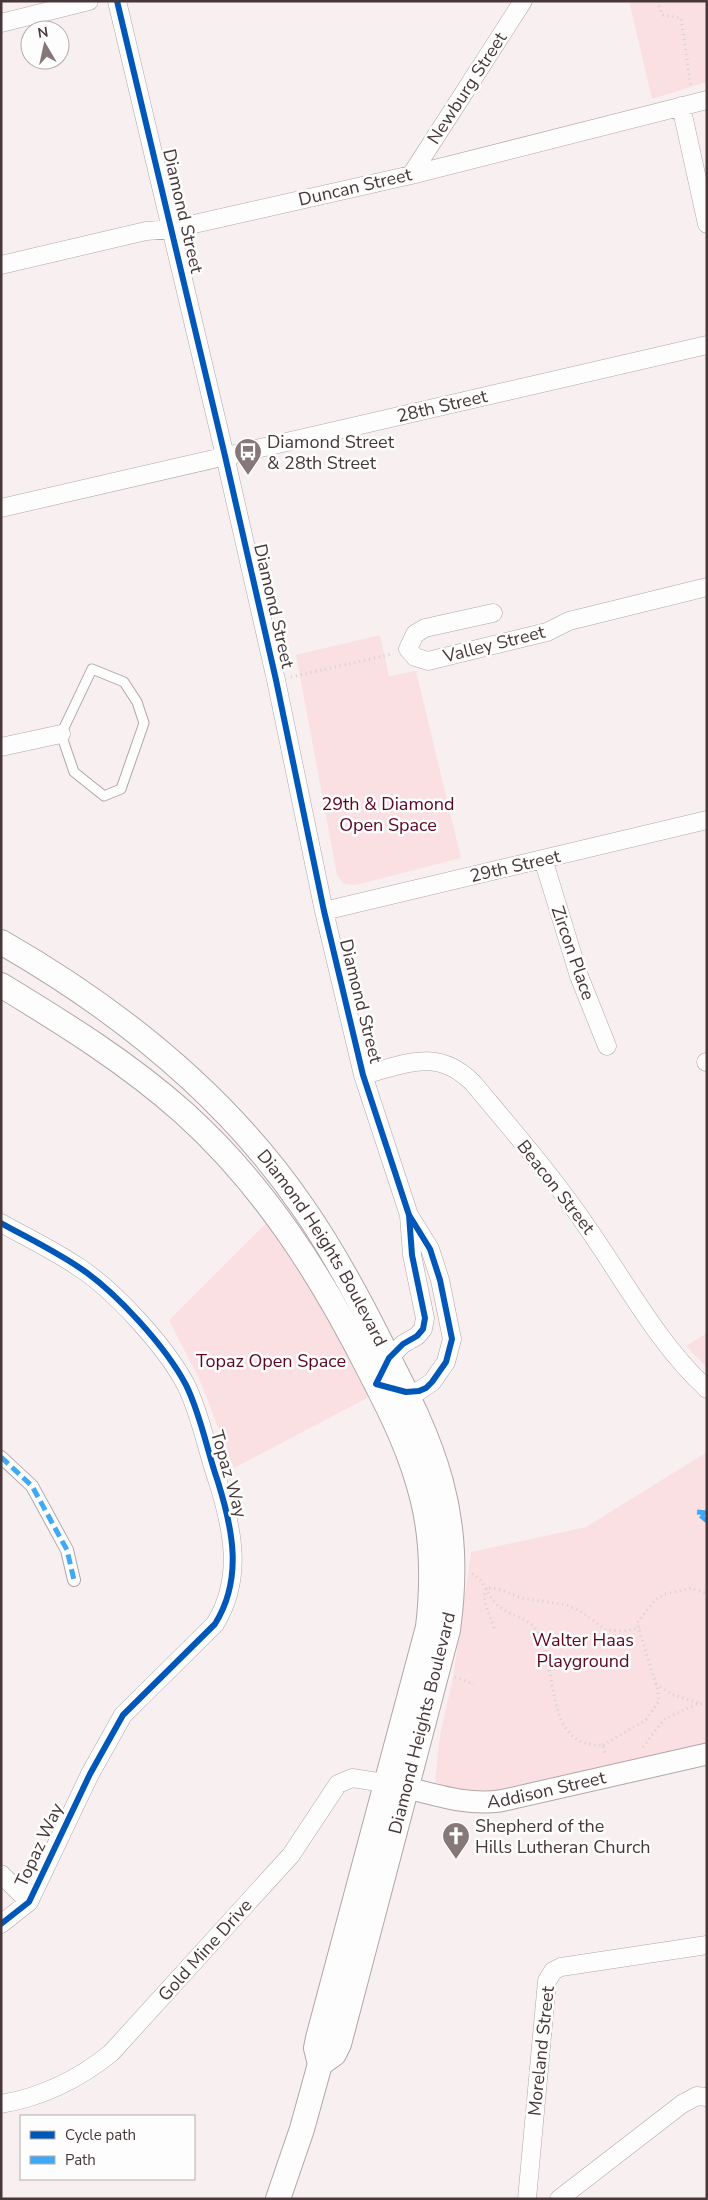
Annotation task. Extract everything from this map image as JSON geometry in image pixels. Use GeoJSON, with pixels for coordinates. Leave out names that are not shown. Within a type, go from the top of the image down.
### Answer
{"type":"FeatureCollection","features":[{"type":"Feature","properties":{"kind":"main road","name":"Diamond Heights Boulevard"},"geometry":{"type":"LineString","coordinates":[[1,942],[72,985],[147,1039],[232,1119],[279,1174],[320,1233],[389,1358],[422,1426],[440,1475],[450,1523],[453,1566],[452,1600],[448,1630],[397,1785]]}},
{"type":"Feature","properties":{"kind":"main road","name":"Diamond Heights Boulevard"},"geometry":{"type":"LineString","coordinates":[[1,985],[93,1042],[127,1066],[184,1113],[210,1138],[259,1193],[300,1246],[335,1304],[400,1432],[418,1480],[428,1527],[432,1574],[426,1634],[397,1785],[339,2044],[334,2054],[320,2064],[302,2129],[278,2199]]}},
{"type":"Feature","properties":{"kind":"street"},"geometry":{"type":"LineString","coordinates":[[1,23],[89,1]]}},
{"type":"Feature","properties":{"kind":"street","name":"Diamond Street"},"geometry":{"type":"LineString","coordinates":[[117,1],[225,456],[276,680],[324,911],[363,1075],[409,1215],[430,1249],[440,1280],[452,1339],[450,1351],[446,1362],[432,1382],[418,1391],[406,1392]]}},
{"type":"Feature","properties":{"kind":"street","name":"Newburg Street"},"geometry":{"type":"LineString","coordinates":[[411,175],[524,1]]}},
{"type":"Feature","properties":{"kind":"street"},"geometry":{"type":"LineString","coordinates":[[694,103],[707,224]]}},
{"type":"Feature","properties":{"kind":"street","name":"Duncan Street"},"geometry":{"type":"LineString","coordinates":[[1,265],[146,231],[172,229],[411,175],[694,103]]}},
{"type":"Feature","properties":{"kind":"street","name":"28th Street"},"geometry":{"type":"LineString","coordinates":[[1,508],[707,345]]}},
{"type":"Feature","properties":{"kind":"street","name":"Valley Street"},"geometry":{"type":"LineString","coordinates":[[493,613],[426,628],[415,634],[408,649],[415,657],[428,661],[547,632],[569,621],[707,587]]}},
{"type":"Feature","properties":{"kind":"street"},"geometry":{"type":"LineString","coordinates":[[1,747],[61,734]]}},
{"type":"Feature","properties":{"kind":"street","name":"29th Street"},"geometry":{"type":"LineString","coordinates":[[324,911],[707,820]]}},
{"type":"Feature","properties":{"kind":"street","name":"Zircon Place"},"geometry":{"type":"LineString","coordinates":[[543,859],[579,976],[608,1046]]}},
{"type":"Feature","properties":{"kind":"street","name":"Beacon Street"},"geometry":{"type":"LineString","coordinates":[[363,1075],[432,1060],[448,1064],[461,1071],[473,1083],[569,1201],[664,1341],[691,1374],[707,1389]]}},
{"type":"Feature","properties":{"kind":"street","name":"Diamond Street"},"geometry":{"type":"LineString","coordinates":[[376,1384],[389,1358],[403,1344],[417,1336],[423,1329],[425,1318],[412,1255],[409,1215]]}},
{"type":"Feature","properties":{"kind":"street","name":"Topaz Way"},"geometry":{"type":"LineString","coordinates":[[1,1223],[82,1269],[152,1334],[185,1384],[194,1404],[222,1496],[234,1554],[233,1574],[225,1608],[215,1624],[123,1715],[90,1774],[29,1902],[1,1924]]}},
{"type":"Feature","properties":{"kind":"street"},"geometry":{"type":"LineString","coordinates":[[376,1384],[406,1392]]}},
{"type":"Feature","properties":{"kind":"street"},"geometry":{"type":"LineString","coordinates":[[1,1457],[32,1486],[67,1550],[74,1580]]}},
{"type":"Feature","properties":{"kind":"street","name":"Addison Street"},"geometry":{"type":"LineString","coordinates":[[397,1785],[455,1800],[481,1803],[500,1801],[707,1754]]}},
{"type":"Feature","properties":{"kind":"street","name":"Gold Mine Drive"},"geometry":{"type":"LineString","coordinates":[[1,2104],[41,2094],[69,2082],[93,2068],[112,2053],[291,1855],[338,1784],[352,1778],[397,1785]]}},
{"type":"Feature","properties":{"kind":"street"},"geometry":{"type":"LineString","coordinates":[[1,1874],[29,1902]]}},
{"type":"Feature","properties":{"kind":"street","name":"Moreland Street"},"geometry":{"type":"LineString","coordinates":[[527,2199],[547,1980],[553,1971],[561,1967],[707,1945]]}},
{"type":"Feature","properties":{"kind":"street"},"geometry":{"type":"LineString","coordinates":[[559,2199],[682,2104],[697,2096],[707,2097]]}},
{"type":"Feature","properties":{"kind":"lane"},"geometry":{"type":"LineString","coordinates":[[92,669],[124,682],[137,702],[144,723],[121,789],[104,796],[74,772],[61,734],[92,669]]}},
{"type":"Feature","properties":{"kind":"path"},"geometry":{"type":"LineString","coordinates":[[658,1],[662,15],[681,18],[694,103]]}},
{"type":"Feature","properties":{"kind":"path"},"geometry":{"type":"LineString","coordinates":[[276,680],[408,649]]}},
{"type":"Feature","properties":{"kind":"path"},"geometry":{"type":"LineString","coordinates":[[453,1566],[480,1577],[500,1608],[533,1627],[539,1637],[547,1660],[557,1708],[567,1730],[577,1740],[587,1744],[603,1745],[646,1720],[652,1714],[659,1701],[656,1683],[637,1623],[655,1600],[665,1594],[692,1588],[707,1594]]}},
{"type":"Feature","properties":{"kind":"path"},"geometry":{"type":"LineString","coordinates":[[486,1588],[483,1595],[494,1628]]}},
{"type":"Feature","properties":{"kind":"path"},"geometry":{"type":"LineString","coordinates":[[486,1588],[498,1589],[522,1598],[567,1605],[583,1613],[606,1630],[624,1631],[640,1628]]}},
{"type":"Feature","properties":{"kind":"path"},"geometry":{"type":"LineString","coordinates":[[656,1683],[671,1694],[700,1704],[707,1704]]}},
{"type":"Feature","properties":{"kind":"path"},"geometry":{"type":"LineString","coordinates":[[642,1747],[664,1719],[700,1704]]}},
{"type":"Feature","properties":{"kind":"path"},"geometry":{"type":"LineString","coordinates":[[603,1745],[605,1755]]}},
{"type":"Feature","properties":{"kind":"green space"},"geometry":{"type":"Polygon","coordinates":[[[629,1],[707,1],[707,82],[652,99],[629,1]]]}},
{"type":"Feature","properties":{"kind":"green space","name":"29th & Diamond Open Space"},"geometry":{"type":"Polygon","coordinates":[[[380,635],[389,676],[416,671],[461,858],[356,885],[344,884],[337,875],[296,655],[380,635]]]}},
{"type":"Feature","properties":{"kind":"green space","name":"Topaz Open Space"},"geometry":{"type":"Polygon","coordinates":[[[268,1221],[340,1331],[371,1396],[234,1468],[200,1381],[169,1320],[268,1221]]]}},
{"type":"Feature","properties":{"kind":"green space"},"geometry":{"type":"Polygon","coordinates":[[[707,1333],[707,1368],[686,1346],[707,1333]]]}},
{"type":"Feature","properties":{"kind":"green space","name":"Walter Haas Playground"},"geometry":{"type":"Polygon","coordinates":[[[707,1452],[707,1745],[496,1792],[463,1791],[435,1782],[440,1735],[453,1678],[471,1552],[586,1527],[707,1452]]]}},
{"type":"Feature","properties":{"kind":"marked path"},"geometry":{"type":"LineString","coordinates":[[1,1457],[32,1486],[67,1550],[74,1580]]}},
{"type":"Feature","properties":{"kind":"marked path"},"geometry":{"type":"LineString","coordinates":[[707,1513],[697,1512],[707,1521]]}},
{"type":"Feature","properties":{"kind":"cycle path"},"geometry":{"type":"LineString","coordinates":[[117,1],[225,456],[276,680],[324,911],[363,1075],[409,1215],[430,1249],[440,1280],[452,1339],[446,1362],[426,1388],[419,1391],[406,1392],[376,1384],[389,1358],[403,1344],[417,1336],[423,1329],[425,1318],[412,1255],[409,1215]]}},
{"type":"Feature","properties":{"kind":"cycle path"},"geometry":{"type":"LineString","coordinates":[[1,1223],[61,1256],[94,1278],[139,1321],[166,1354],[186,1385],[196,1408],[228,1518],[233,1554],[229,1590],[224,1607],[215,1624],[123,1715],[90,1774],[29,1902],[1,1924]]}},
{"type":"Feature","properties":{"kind":"place","name":"Diamond Street & 28th Street"},"geometry":{"type":"Point","coordinates":[248,476]}},
{"type":"Feature","properties":{"kind":"place","name":"Shepherd of the Hills Lutheran Church"},"geometry":{"type":"Point","coordinates":[456,1860]}}]}
